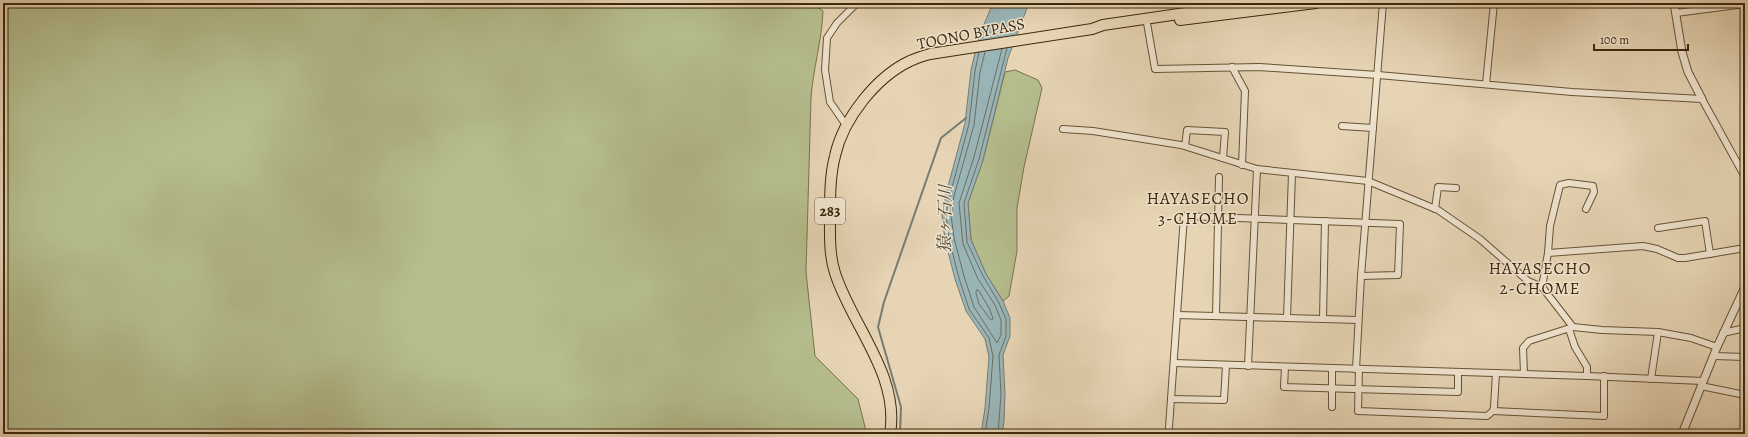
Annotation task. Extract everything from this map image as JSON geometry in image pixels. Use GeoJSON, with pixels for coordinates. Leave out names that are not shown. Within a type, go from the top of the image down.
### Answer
{"type":"FeatureCollection","features":[{"type":"Feature","properties":{"kind":"highway","name":"TOONO BYPASS"},"geometry":{"type":"LineString","coordinates":[[1092,29],[1103,25],[1254,3]]}},
{"type":"Feature","properties":{"kind":"highway","name":"TOONO BYPASS"},"geometry":{"type":"LineString","coordinates":[[890,434],[890,409],[885,379],[834,272],[830,240],[830,193],[835,155],[846,125],[865,98],[879,82],[909,61],[930,54],[962,48],[1092,29],[1243,13],[1316,3]]}},
{"type":"Feature","properties":{"kind":"street"},"geometry":{"type":"LineString","coordinates":[[846,125],[830,102],[825,70],[827,38],[837,23],[857,3]]}},
{"type":"Feature","properties":{"kind":"street"},"geometry":{"type":"LineString","coordinates":[[1383,3],[1358,320],[1358,411],[1487,416],[1493,411],[1604,416],[1604,376]]}},
{"type":"Feature","properties":{"kind":"street"},"geometry":{"type":"LineString","coordinates":[[1486,84],[1494,3]]}},
{"type":"Feature","properties":{"kind":"street"},"geometry":{"type":"LineString","coordinates":[[1674,3],[1682,52],[1686,65],[1702,99],[1745,177]]}},
{"type":"Feature","properties":{"kind":"street"},"geometry":{"type":"LineString","coordinates":[[1676,13],[1745,4]]}},
{"type":"Feature","properties":{"kind":"street"},"geometry":{"type":"LineString","coordinates":[[1147,23],[1155,69],[1259,67],[1378,75],[1572,92],[1702,99]]}},
{"type":"Feature","properties":{"kind":"street"},"geometry":{"type":"LineString","coordinates":[[1232,67],[1245,91],[1242,165]]}},
{"type":"Feature","properties":{"kind":"street"},"geometry":{"type":"LineString","coordinates":[[1342,126],[1373,128]]}},
{"type":"Feature","properties":{"kind":"street"},"geometry":{"type":"LineString","coordinates":[[1063,129],[1093,131],[1185,146],[1256,169],[1368,181],[1435,209],[1480,239],[1528,281],[1542,287],[1571,328],[1575,347],[1587,367],[1587,376]]}},
{"type":"Feature","properties":{"kind":"street"},"geometry":{"type":"LineString","coordinates":[[1185,146],[1187,130],[1224,132],[1223,158]]}},
{"type":"Feature","properties":{"kind":"street"},"geometry":{"type":"LineString","coordinates":[[1739,165],[1745,162]]}},
{"type":"Feature","properties":{"kind":"street"},"geometry":{"type":"LineString","coordinates":[[1248,366],[1256,169]]}},
{"type":"Feature","properties":{"kind":"street"},"geometry":{"type":"LineString","coordinates":[[1287,318],[1292,173]]}},
{"type":"Feature","properties":{"kind":"street"},"geometry":{"type":"LineString","coordinates":[[1216,316],[1219,177]]}},
{"type":"Feature","properties":{"kind":"street"},"geometry":{"type":"LineString","coordinates":[[1542,287],[1548,253],[1550,226],[1560,185],[1569,183],[1593,186],[1594,192],[1586,209]]}},
{"type":"Feature","properties":{"kind":"street"},"geometry":{"type":"LineString","coordinates":[[1435,209],[1438,187],[1456,188]]}},
{"type":"Feature","properties":{"kind":"street"},"geometry":{"type":"LineString","coordinates":[[1169,427],[1184,216],[1400,224],[1398,275],[1361,276]]}},
{"type":"Feature","properties":{"kind":"street"},"geometry":{"type":"LineString","coordinates":[[1323,319],[1325,221]]}},
{"type":"Feature","properties":{"kind":"street"},"geometry":{"type":"LineString","coordinates":[[1658,228],[1705,221],[1710,254]]}},
{"type":"Feature","properties":{"kind":"street"},"geometry":{"type":"LineString","coordinates":[[1548,253],[1643,246],[1657,248],[1678,258],[1745,248]]}},
{"type":"Feature","properties":{"kind":"street"},"geometry":{"type":"LineString","coordinates":[[1682,434],[1723,333],[1745,287]]}},
{"type":"Feature","properties":{"kind":"street"},"geometry":{"type":"LineString","coordinates":[[1177,315],[1358,320]]}},
{"type":"Feature","properties":{"kind":"street"},"geometry":{"type":"LineString","coordinates":[[1524,374],[1524,348],[1529,341],[1571,328],[1658,332],[1691,338],[1717,347]]}},
{"type":"Feature","properties":{"kind":"street"},"geometry":{"type":"LineString","coordinates":[[1723,333],[1745,328]]}},
{"type":"Feature","properties":{"kind":"street"},"geometry":{"type":"LineString","coordinates":[[1651,379],[1658,332]]}},
{"type":"Feature","properties":{"kind":"street"},"geometry":{"type":"LineString","coordinates":[[1714,356],[1745,357]]}},
{"type":"Feature","properties":{"kind":"street"},"geometry":{"type":"LineString","coordinates":[[1174,363],[1604,376],[1702,384],[1745,395]]}},
{"type":"Feature","properties":{"kind":"street"},"geometry":{"type":"LineString","coordinates":[[1171,399],[1224,400],[1226,365]]}},
{"type":"Feature","properties":{"kind":"street"},"geometry":{"type":"LineString","coordinates":[[1285,367],[1284,387],[1458,392],[1458,372]]}},
{"type":"Feature","properties":{"kind":"street"},"geometry":{"type":"LineString","coordinates":[[1332,368],[1332,407]]}},
{"type":"Feature","properties":{"kind":"street"},"geometry":{"type":"LineString","coordinates":[[1493,411],[1496,373]]}},
{"type":"Feature","properties":{"kind":"green space"},"geometry":{"type":"Polygon","coordinates":[[[3,3],[812,3],[823,11],[811,98],[806,272],[815,356],[858,399],[866,431],[865,434],[3,434],[3,3]]]}},
{"type":"Feature","properties":{"kind":"green space"},"geometry":{"type":"Polygon","coordinates":[[[1015,70],[1038,80],[1042,88],[1024,167],[1017,208],[1017,251],[1009,296],[1003,301],[986,274],[971,240],[968,203],[983,160],[1005,72],[1015,70]]]}},
{"type":"Feature","properties":{"kind":"green space"},"geometry":{"type":"Polygon","coordinates":[[[1310,431],[1354,432],[1363,434],[1283,434],[1310,431]]]}},
{"type":"Feature","properties":{"kind":"green space"},"geometry":{"type":"Polygon","coordinates":[[[1369,431],[1445,434],[1367,434],[1369,431]]]}},
{"type":"Feature","properties":{"kind":"water","name":"猿ヶ石川"},"geometry":{"type":"Polygon","coordinates":[[[993,3],[1029,3],[1008,58],[983,160],[968,203],[971,240],[986,274],[1003,301],[1010,318],[1010,336],[1003,355],[1005,394],[1002,434],[981,434],[985,408],[989,357],[985,339],[966,311],[955,279],[945,240],[942,215],[946,194],[965,123],[971,70],[979,36],[993,3]]]}},
{"type":"Feature","properties":{"kind":"waterway"},"geometry":{"type":"LineString","coordinates":[[900,434],[901,407],[878,327],[884,302],[941,138],[966,118]]}},
{"type":"Feature","properties":{"kind":"district","name":"HAYASECHO 3-CHOME"},"geometry":{"type":"Point","coordinates":[1198,208]}},
{"type":"Feature","properties":{"kind":"district","name":"HAYASECHO 2-CHOME"},"geometry":{"type":"Point","coordinates":[1540,278]}}]}
